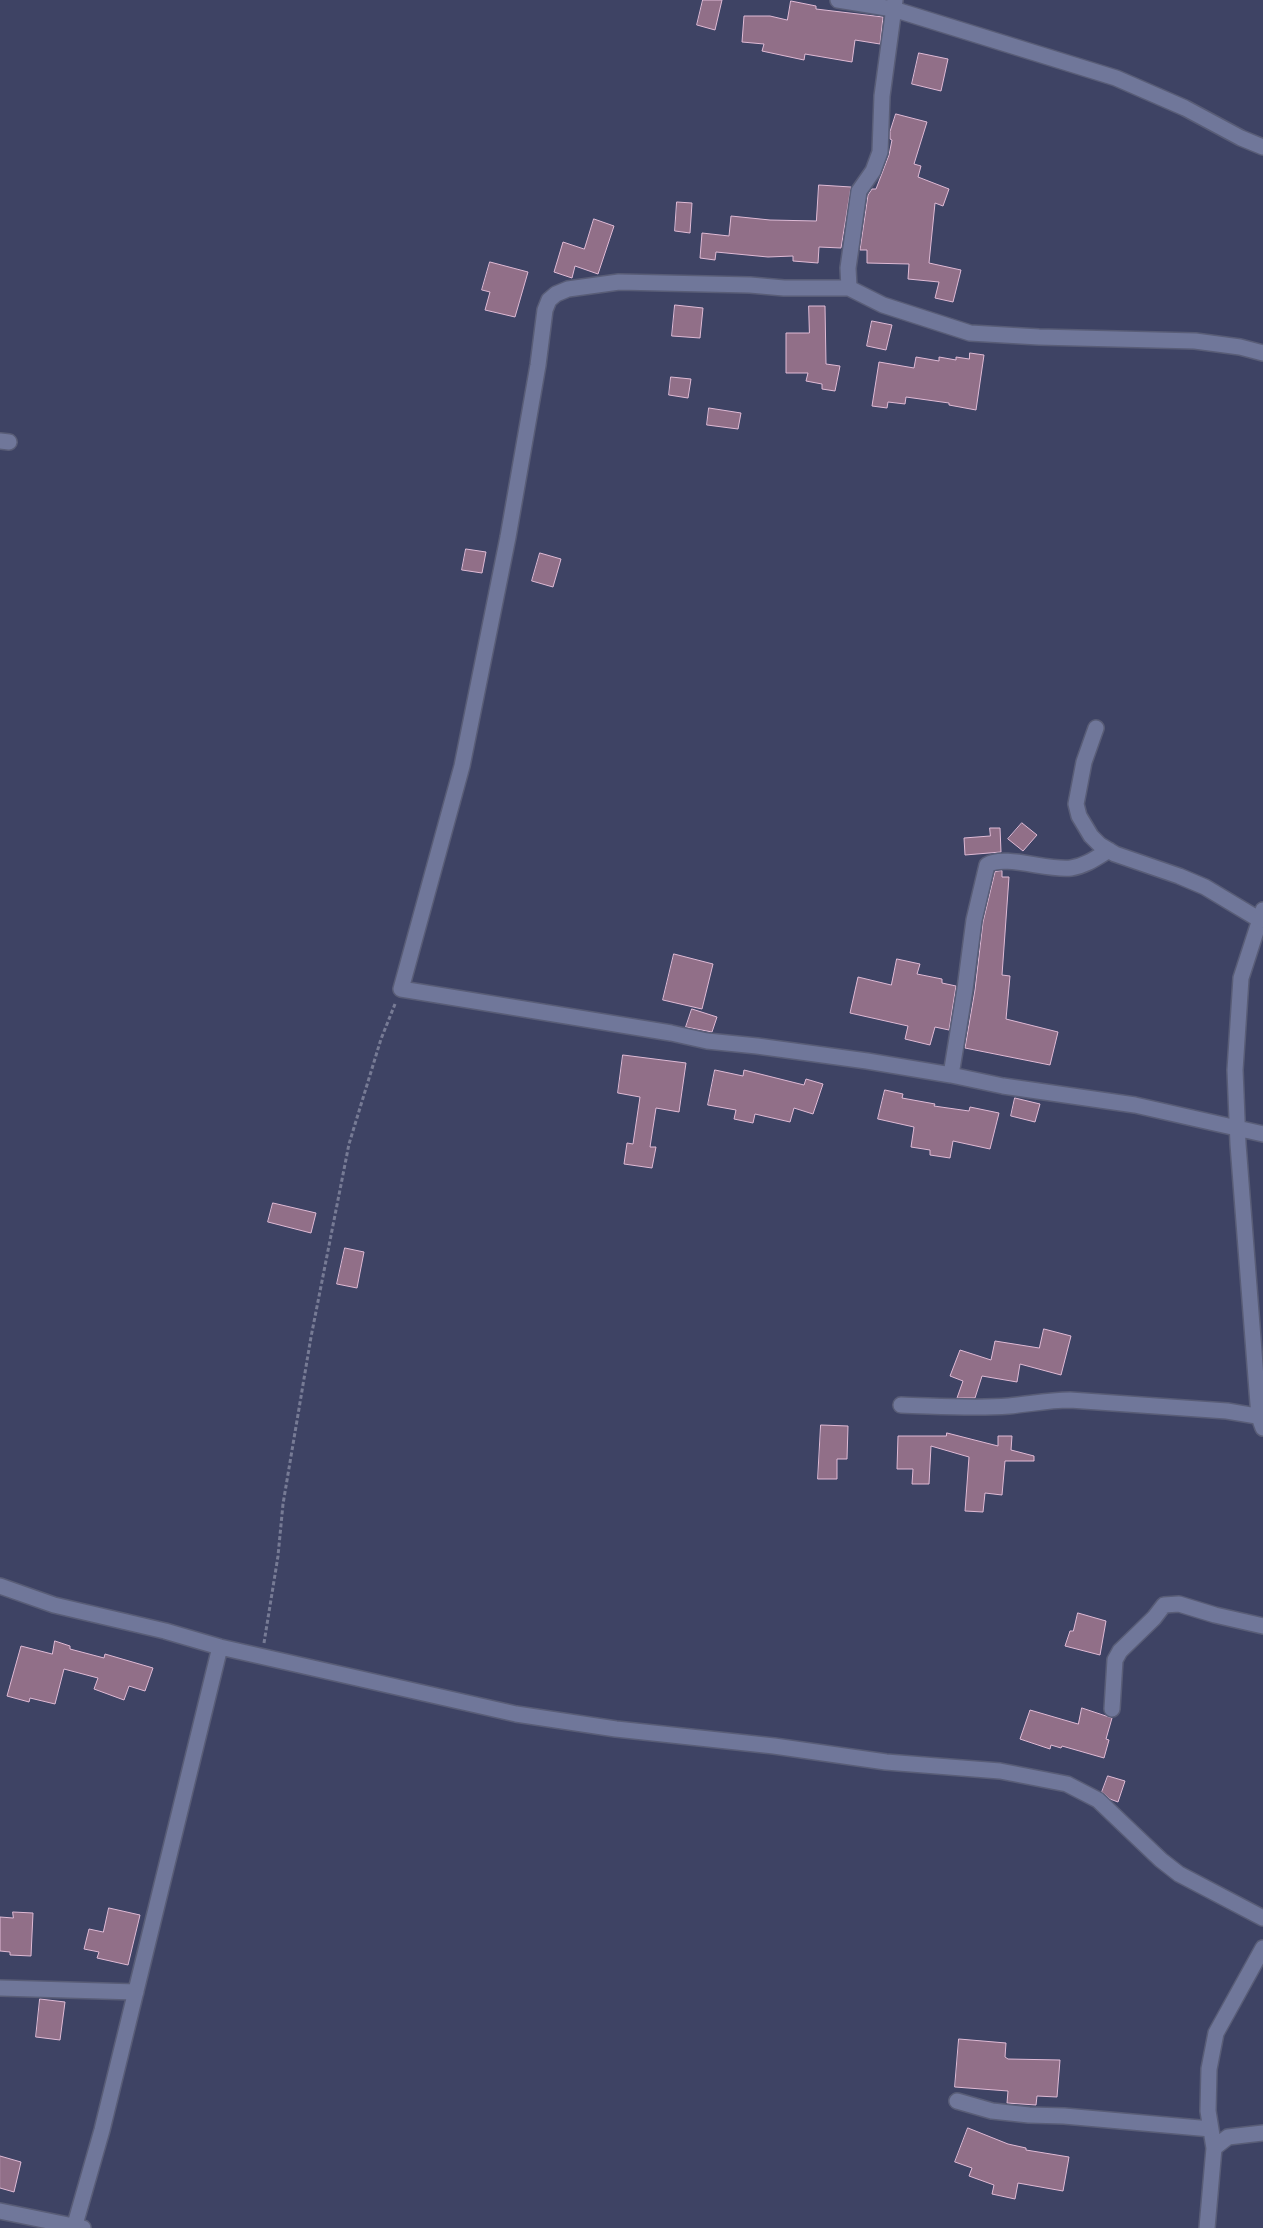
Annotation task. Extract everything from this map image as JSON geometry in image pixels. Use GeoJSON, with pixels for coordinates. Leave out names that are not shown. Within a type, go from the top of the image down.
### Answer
{"type":"FeatureCollection","features":[{"type":"Feature","properties":{"kind":"street"},"geometry":{"type":"LineString","coordinates":[[838,0],[894,5],[1116,78],[1185,108],[1241,138],[1263,147]]}},
{"type":"Feature","properties":{"kind":"street"},"geometry":{"type":"LineString","coordinates":[[849,288],[848,268],[860,191],[873,171],[880,152],[882,96],[894,5]]}},
{"type":"Feature","properties":{"kind":"street"},"geometry":{"type":"LineString","coordinates":[[1263,353],[1240,347],[1195,341],[970,333],[883,305],[849,288],[784,288],[750,285],[620,282],[568,289],[556,294],[550,300],[545,310],[538,365],[508,537],[462,766],[401,989],[671,1033],[707,1041],[757,1046],[951,1075],[1003,1086],[1135,1105],[1238,1130],[1263,1134]]}},
{"type":"Feature","properties":{"kind":"street"},"geometry":{"type":"LineString","coordinates":[[901,1405],[984,1407],[1010,1406],[1047,1400],[1070,1400],[1227,1411],[1262,1421],[1234,1070],[1241,978],[1261,915],[1205,887],[1109,850],[1091,836],[1079,816],[1076,804],[1084,762],[1096,728]]}},
{"type":"Feature","properties":{"kind":"street"},"geometry":{"type":"LineString","coordinates":[[951,1075],[966,989],[974,920],[987,865],[991,862],[1006,861],[1051,868],[1069,868],[1088,863],[1109,850]]}},
{"type":"Feature","properties":{"kind":"street"},"geometry":{"type":"LineString","coordinates":[[0,1586],[54,1605],[166,1631],[220,1647],[389,1687],[516,1714],[616,1729],[774,1746],[886,1762],[1009,1772],[1067,1784],[1098,1800],[1161,1860],[1180,1874],[1263,1918]]}},
{"type":"Feature","properties":{"kind":"street"},"geometry":{"type":"LineString","coordinates":[[1112,1709],[1115,1660],[1120,1651],[1154,1618],[1164,1605],[1179,1604],[1215,1615],[1263,1626]]}},
{"type":"Feature","properties":{"kind":"street"},"geometry":{"type":"LineString","coordinates":[[0,2211],[77,2227],[220,1647]]}},
{"type":"Feature","properties":{"kind":"street"},"geometry":{"type":"LineString","coordinates":[[1207,2228],[1214,2148],[1208,2111],[1209,2069],[1216,2033],[1263,1948]]}},
{"type":"Feature","properties":{"kind":"street"},"geometry":{"type":"LineString","coordinates":[[0,1988],[136,1992]]}},
{"type":"Feature","properties":{"kind":"street"},"geometry":{"type":"LineString","coordinates":[[957,2101],[992,2111],[1211,2129]]}},
{"type":"Feature","properties":{"kind":"street"},"geometry":{"type":"LineString","coordinates":[[1214,2148],[1228,2137],[1263,2133]]}},
{"type":"Feature","properties":{"kind":"path"},"geometry":{"type":"LineString","coordinates":[[262,1656],[278,1556],[283,1504],[311,1337],[349,1144],[382,1040],[401,989]]}},
{"type":"Feature","properties":{"kind":"building"},"geometry":{"type":"Polygon","coordinates":[[[703,0],[722,0],[715,30],[697,25],[703,0]]]}},
{"type":"Feature","properties":{"kind":"building"},"geometry":{"type":"Polygon","coordinates":[[[791,1],[816,6],[816,9],[883,17],[880,44],[855,40],[852,62],[805,54],[804,60],[762,51],[764,44],[742,42],[744,16],[770,16],[787,20],[791,1]]]}},
{"type":"Feature","properties":{"kind":"building"},"geometry":{"type":"Polygon","coordinates":[[[919,53],[948,59],[941,91],[912,84],[919,53]]]}},
{"type":"Feature","properties":{"kind":"building"},"geometry":{"type":"Polygon","coordinates":[[[896,114],[927,122],[914,164],[921,166],[918,177],[949,189],[943,206],[935,203],[929,263],[961,270],[953,302],[935,298],[939,282],[908,279],[909,264],[867,263],[867,250],[860,250],[868,195],[872,189],[876,189],[889,155],[892,140],[890,139],[890,132],[896,114]]]}},
{"type":"Feature","properties":{"kind":"building"},"geometry":{"type":"Polygon","coordinates":[[[819,185],[851,187],[841,248],[819,247],[818,263],[793,261],[793,256],[768,257],[716,252],[715,260],[700,258],[702,233],[729,236],[731,216],[770,220],[816,221],[819,185]]]}},
{"type":"Feature","properties":{"kind":"building"},"geometry":{"type":"Polygon","coordinates":[[[677,202],[692,203],[690,233],[675,231],[677,202]]]}},
{"type":"Feature","properties":{"kind":"building"},"geometry":{"type":"Polygon","coordinates":[[[594,219],[614,226],[598,274],[575,266],[572,278],[554,272],[563,242],[584,249],[594,219]]]}},
{"type":"Feature","properties":{"kind":"building"},"geometry":{"type":"Polygon","coordinates":[[[490,262],[528,272],[515,317],[485,310],[490,292],[482,290],[490,262]]]}},
{"type":"Feature","properties":{"kind":"building"},"geometry":{"type":"Polygon","coordinates":[[[675,305],[703,308],[700,338],[672,336],[675,305]]]}},
{"type":"Feature","properties":{"kind":"building"},"geometry":{"type":"Polygon","coordinates":[[[809,306],[825,306],[826,364],[840,366],[835,391],[822,389],[822,384],[806,381],[808,373],[786,373],[786,333],[809,333],[809,306]]]}},
{"type":"Feature","properties":{"kind":"building"},"geometry":{"type":"Polygon","coordinates":[[[872,321],[892,325],[886,350],[867,346],[872,321]]]}},
{"type":"Feature","properties":{"kind":"building"},"geometry":{"type":"Polygon","coordinates":[[[970,353],[984,355],[976,410],[949,405],[949,403],[906,397],[905,404],[888,402],[887,408],[872,406],[879,362],[914,368],[916,357],[939,361],[939,357],[956,360],[956,357],[969,359],[970,353]]]}},
{"type":"Feature","properties":{"kind":"building"},"geometry":{"type":"Polygon","coordinates":[[[671,377],[691,379],[688,398],[669,395],[671,377]]]}},
{"type":"Feature","properties":{"kind":"building"},"geometry":{"type":"Polygon","coordinates":[[[709,408],[741,413],[738,429],[707,425],[709,408]]]}},
{"type":"Feature","properties":{"kind":"building"},"geometry":{"type":"Polygon","coordinates":[[[466,549],[486,552],[482,573],[462,570],[466,549]]]}},
{"type":"Feature","properties":{"kind":"building"},"geometry":{"type":"Polygon","coordinates":[[[540,553],[561,559],[553,587],[532,581],[540,553]]]}},
{"type":"Feature","properties":{"kind":"building"},"geometry":{"type":"Polygon","coordinates":[[[1022,823],[1037,835],[1023,851],[1008,839],[1022,823]]]}},
{"type":"Feature","properties":{"kind":"building"},"geometry":{"type":"Polygon","coordinates":[[[990,828],[1000,828],[1001,852],[965,855],[964,838],[990,836],[990,828]]]}},
{"type":"Feature","properties":{"kind":"building"},"geometry":{"type":"Polygon","coordinates":[[[1002,871],[1002,877],[1009,877],[1002,975],[1010,976],[1006,1019],[1058,1032],[1050,1065],[965,1048],[975,990],[983,922],[995,872],[1002,871]]]}},
{"type":"Feature","properties":{"kind":"building"},"geometry":{"type":"Polygon","coordinates":[[[674,954],[713,964],[702,1009],[663,1000],[674,954]]]}},
{"type":"Feature","properties":{"kind":"building"},"geometry":{"type":"Polygon","coordinates":[[[897,959],[920,964],[917,974],[942,979],[942,983],[956,986],[949,1030],[935,1027],[930,1045],[905,1039],[908,1026],[850,1013],[858,977],[891,985],[897,959]]]}},
{"type":"Feature","properties":{"kind":"building"},"geometry":{"type":"Polygon","coordinates":[[[692,1009],[717,1017],[712,1032],[686,1027],[692,1009]]]}},
{"type":"Feature","properties":{"kind":"building"},"geometry":{"type":"Polygon","coordinates":[[[623,1055],[686,1063],[679,1112],[656,1108],[650,1147],[656,1147],[652,1168],[624,1164],[627,1143],[633,1144],[640,1097],[618,1093],[623,1055]]]}},
{"type":"Feature","properties":{"kind":"building"},"geometry":{"type":"Polygon","coordinates":[[[715,1070],[743,1076],[744,1070],[804,1085],[806,1079],[823,1084],[813,1114],[794,1108],[790,1122],[755,1114],[753,1123],[734,1119],[736,1110],[708,1105],[715,1070]]]}},
{"type":"Feature","properties":{"kind":"building"},"geometry":{"type":"Polygon","coordinates":[[[885,1090],[903,1094],[902,1098],[935,1104],[934,1106],[969,1111],[970,1107],[999,1113],[990,1149],[953,1141],[950,1158],[930,1155],[930,1150],[911,1147],[914,1127],[878,1119],[885,1090]]]}},
{"type":"Feature","properties":{"kind":"building"},"geometry":{"type":"Polygon","coordinates":[[[1015,1098],[1040,1104],[1035,1122],[1011,1116],[1015,1098]]]}},
{"type":"Feature","properties":{"kind":"building"},"geometry":{"type":"Polygon","coordinates":[[[273,1203],[316,1213],[311,1233],[268,1222],[273,1203]]]}},
{"type":"Feature","properties":{"kind":"building"},"geometry":{"type":"Polygon","coordinates":[[[345,1248],[364,1252],[357,1288],[337,1284],[345,1248]]]}},
{"type":"Feature","properties":{"kind":"building"},"geometry":{"type":"Polygon","coordinates":[[[1044,1329],[1071,1336],[1061,1375],[1020,1364],[1017,1382],[982,1376],[975,1398],[957,1398],[963,1381],[950,1376],[960,1350],[991,1360],[995,1341],[1039,1348],[1044,1329]]]}},
{"type":"Feature","properties":{"kind":"building"},"geometry":{"type":"Polygon","coordinates":[[[821,1425],[848,1426],[847,1459],[837,1459],[837,1479],[818,1479],[821,1425]]]}},
{"type":"Feature","properties":{"kind":"building"},"geometry":{"type":"Polygon","coordinates":[[[947,1433],[998,1446],[998,1436],[1012,1436],[1011,1450],[1034,1456],[1034,1461],[1005,1461],[1002,1495],[985,1493],[983,1512],[965,1511],[969,1457],[931,1446],[929,1484],[912,1484],[913,1469],[897,1469],[898,1436],[946,1436],[947,1433]]]}},
{"type":"Feature","properties":{"kind":"building"},"geometry":{"type":"Polygon","coordinates":[[[1078,1613],[1106,1621],[1100,1655],[1065,1646],[1070,1631],[1073,1631],[1078,1613]]]}},
{"type":"Feature","properties":{"kind":"building"},"geometry":{"type":"Polygon","coordinates":[[[55,1641],[70,1646],[70,1649],[104,1658],[105,1654],[153,1668],[145,1691],[129,1686],[124,1700],[94,1689],[98,1678],[64,1669],[55,1704],[30,1698],[29,1702],[7,1696],[21,1646],[52,1654],[55,1641]]]}},
{"type":"Feature","properties":{"kind":"building"},"geometry":{"type":"Polygon","coordinates":[[[1082,1708],[1112,1718],[1106,1739],[1109,1740],[1104,1758],[1062,1746],[1061,1748],[1051,1745],[1050,1749],[1020,1739],[1030,1710],[1078,1724],[1082,1708]]]}},
{"type":"Feature","properties":{"kind":"building"},"geometry":{"type":"Polygon","coordinates":[[[1108,1776],[1125,1781],[1118,1802],[1110,1799],[1102,1792],[1108,1776]]]}},
{"type":"Feature","properties":{"kind":"building"},"geometry":{"type":"Polygon","coordinates":[[[109,1908],[140,1915],[128,1965],[97,1958],[99,1952],[84,1949],[89,1929],[103,1932],[109,1908]]]}},
{"type":"Feature","properties":{"kind":"building"},"geometry":{"type":"Polygon","coordinates":[[[13,1912],[33,1913],[31,1956],[10,1955],[10,1952],[0,1951],[0,1917],[13,1918],[13,1912]]]}},
{"type":"Feature","properties":{"kind":"building"},"geometry":{"type":"Polygon","coordinates":[[[40,1999],[65,2002],[60,2040],[36,2037],[40,1999]]]}},
{"type":"Feature","properties":{"kind":"building"},"geometry":{"type":"Polygon","coordinates":[[[959,2039],[1006,2043],[1005,2057],[1008,2059],[1060,2060],[1057,2097],[1037,2096],[1036,2105],[1007,2103],[1008,2091],[955,2087],[959,2039]]]}},
{"type":"Feature","properties":{"kind":"building"},"geometry":{"type":"Polygon","coordinates":[[[968,2128],[1008,2144],[1026,2148],[1026,2150],[1069,2157],[1063,2191],[1018,2183],[1015,2199],[992,2194],[994,2185],[969,2176],[972,2168],[955,2162],[968,2128]]]}},
{"type":"Feature","properties":{"kind":"building"},"geometry":{"type":"Polygon","coordinates":[[[0,2156],[21,2162],[14,2192],[0,2188],[0,2156]]]}}]}
